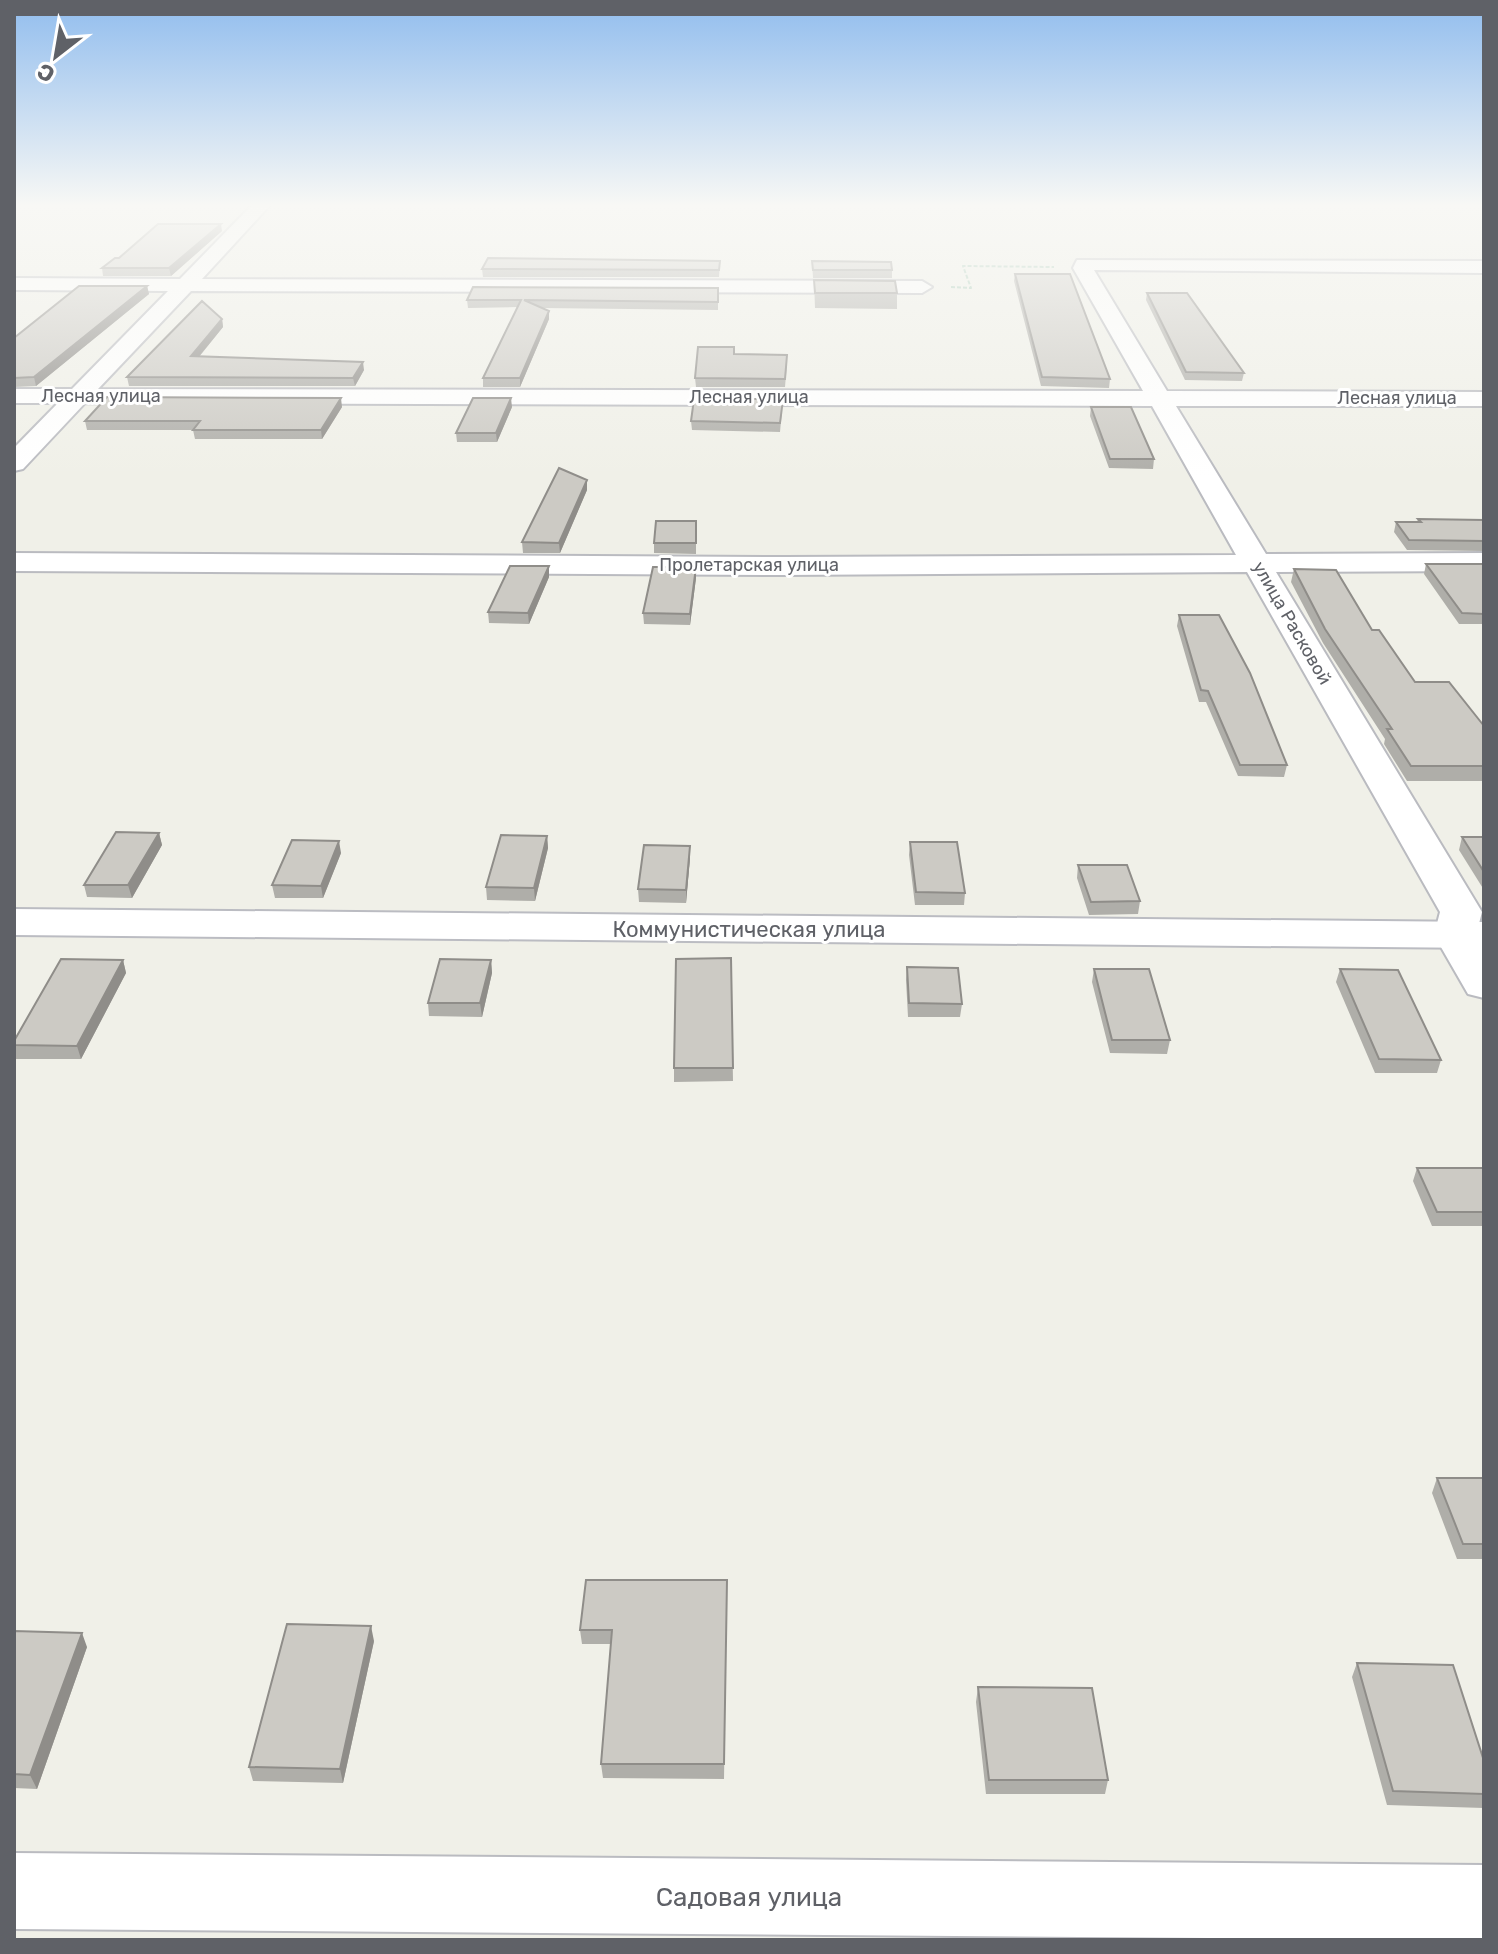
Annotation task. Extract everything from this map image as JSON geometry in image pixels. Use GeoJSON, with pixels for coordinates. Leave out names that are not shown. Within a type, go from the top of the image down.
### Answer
{"type":"FeatureCollection","features":[{"type":"Feature","properties":{"kind":"street"},"geometry":{"type":"LineString","coordinates":[[14,463],[175,294]]}},
{"type":"Feature","properties":{"kind":"street","name":"улица Расковой"},"geometry":{"type":"LineString","coordinates":[[1101,294],[1461,912],[1484,985]]}},
{"type":"Feature","properties":{"kind":"street","name":"Лесная улица"},"geometry":{"type":"LineString","coordinates":[[14,396],[1484,399]]}},
{"type":"Feature","properties":{"kind":"street","name":"Пролетарская улица"},"geometry":{"type":"LineString","coordinates":[[14,562],[784,566],[1484,562]]}},
{"type":"Feature","properties":{"kind":"street","name":"Коммунистическая улица"},"geometry":{"type":"LineString","coordinates":[[14,922],[1469,935]]}},
{"type":"Feature","properties":{"kind":"street","name":"Садовая улица"},"geometry":{"type":"LineString","coordinates":[[14,1891],[1484,1903]]}},
{"type":"Feature","properties":{"kind":"building"},"geometry":{"type":"Polygon","coordinates":[[[69,294],[137,294],[34,377],[14,378],[14,338],[69,294]]]}},
{"type":"Feature","properties":{"kind":"building"},"geometry":{"type":"Polygon","coordinates":[[[470,294],[718,294],[718,302],[524,300],[549,311],[520,378],[483,378],[521,300],[467,300],[470,294]]]}},
{"type":"Feature","properties":{"kind":"building"},"geometry":{"type":"Polygon","coordinates":[[[1020,294],[1078,294],[1110,379],[1042,377],[1020,294]]]}},
{"type":"Feature","properties":{"kind":"building"},"geometry":{"type":"Polygon","coordinates":[[[1148,294],[1188,294],[1244,373],[1186,372],[1148,294]]]}},
{"type":"Feature","properties":{"kind":"building"},"geometry":{"type":"Polygon","coordinates":[[[202,301],[222,319],[191,356],[363,362],[353,378],[127,377],[202,301]]]}},
{"type":"Feature","properties":{"kind":"building"},"geometry":{"type":"Polygon","coordinates":[[[698,347],[734,347],[734,354],[787,355],[785,379],[695,378],[698,347]]]}},
{"type":"Feature","properties":{"kind":"building"},"geometry":{"type":"Polygon","coordinates":[[[107,397],[341,398],[321,430],[193,430],[200,421],[85,421],[107,397]]]}},
{"type":"Feature","properties":{"kind":"building"},"geometry":{"type":"Polygon","coordinates":[[[473,398],[511,398],[496,433],[456,433],[473,398]]]}},
{"type":"Feature","properties":{"kind":"building"},"geometry":{"type":"Polygon","coordinates":[[[694,399],[783,399],[780,423],[691,421],[694,399]]]}},
{"type":"Feature","properties":{"kind":"building"},"geometry":{"type":"Polygon","coordinates":[[[1091,407],[1131,407],[1154,459],[1110,459],[1091,407]]]}},
{"type":"Feature","properties":{"kind":"building"},"geometry":{"type":"Polygon","coordinates":[[[559,468],[587,480],[559,543],[522,542],[559,468]]]}},
{"type":"Feature","properties":{"kind":"building"},"geometry":{"type":"Polygon","coordinates":[[[1418,519],[1484,520],[1484,541],[1409,540],[1396,522],[1421,522],[1418,519]]]}},
{"type":"Feature","properties":{"kind":"building"},"geometry":{"type":"Polygon","coordinates":[[[656,521],[696,521],[696,543],[654,543],[656,521]]]}},
{"type":"Feature","properties":{"kind":"building"},"geometry":{"type":"Polygon","coordinates":[[[1426,564],[1484,564],[1484,614],[1462,613],[1426,564]]]}},
{"type":"Feature","properties":{"kind":"building"},"geometry":{"type":"Polygon","coordinates":[[[510,566],[549,566],[528,613],[488,612],[510,566]]]}},
{"type":"Feature","properties":{"kind":"building"},"geometry":{"type":"Polygon","coordinates":[[[653,567],[696,567],[690,614],[643,613],[653,567]]]}},
{"type":"Feature","properties":{"kind":"building"},"geometry":{"type":"Polygon","coordinates":[[[1294,569],[1336,570],[1372,630],[1379,630],[1415,682],[1449,682],[1484,726],[1484,766],[1411,766],[1387,729],[1392,729],[1325,629],[1294,569]]]}},
{"type":"Feature","properties":{"kind":"building"},"geometry":{"type":"Polygon","coordinates":[[[1179,615],[1219,615],[1250,673],[1287,765],[1240,765],[1208,691],[1201,690],[1179,615]]]}},
{"type":"Feature","properties":{"kind":"building"},"geometry":{"type":"Polygon","coordinates":[[[116,832],[159,833],[128,885],[84,885],[116,832]]]}},
{"type":"Feature","properties":{"kind":"building"},"geometry":{"type":"Polygon","coordinates":[[[501,835],[547,836],[534,888],[486,887],[501,835]]]}},
{"type":"Feature","properties":{"kind":"building"},"geometry":{"type":"Polygon","coordinates":[[[1462,837],[1484,837],[1484,872],[1462,837]]]}},
{"type":"Feature","properties":{"kind":"building"},"geometry":{"type":"Polygon","coordinates":[[[292,840],[339,841],[321,886],[272,885],[292,840]]]}},
{"type":"Feature","properties":{"kind":"building"},"geometry":{"type":"Polygon","coordinates":[[[910,842],[957,842],[965,893],[916,892],[910,842]]]}},
{"type":"Feature","properties":{"kind":"building"},"geometry":{"type":"Polygon","coordinates":[[[644,845],[690,846],[686,890],[638,889],[644,845]]]}},
{"type":"Feature","properties":{"kind":"building"},"geometry":{"type":"Polygon","coordinates":[[[1078,865],[1127,865],[1140,901],[1091,902],[1078,865]]]}},
{"type":"Feature","properties":{"kind":"building"},"geometry":{"type":"Polygon","coordinates":[[[731,958],[733,1068],[674,1068],[676,959],[731,958]]]}},
{"type":"Feature","properties":{"kind":"building"},"geometry":{"type":"Polygon","coordinates":[[[61,959],[123,960],[77,1046],[14,1045],[14,1041],[61,959]]]}},
{"type":"Feature","properties":{"kind":"building"},"geometry":{"type":"Polygon","coordinates":[[[440,959],[491,960],[480,1003],[428,1003],[440,959]]]}},
{"type":"Feature","properties":{"kind":"building"},"geometry":{"type":"Polygon","coordinates":[[[907,967],[958,968],[962,1004],[909,1003],[907,967]]]}},
{"type":"Feature","properties":{"kind":"building"},"geometry":{"type":"Polygon","coordinates":[[[1094,969],[1149,969],[1170,1040],[1112,1040],[1094,969]]]}},
{"type":"Feature","properties":{"kind":"building"},"geometry":{"type":"Polygon","coordinates":[[[1340,969],[1398,970],[1441,1060],[1379,1059],[1340,969]]]}},
{"type":"Feature","properties":{"kind":"building"},"geometry":{"type":"Polygon","coordinates":[[[1417,1168],[1484,1168],[1484,1212],[1437,1212],[1417,1168]]]}},
{"type":"Feature","properties":{"kind":"building"},"geometry":{"type":"Polygon","coordinates":[[[1437,1478],[1484,1478],[1484,1544],[1463,1544],[1437,1478]]]}},
{"type":"Feature","properties":{"kind":"building"},"geometry":{"type":"Polygon","coordinates":[[[586,1580],[727,1580],[724,1764],[601,1764],[612,1630],[580,1630],[586,1580]]]}},
{"type":"Feature","properties":{"kind":"building"},"geometry":{"type":"Polygon","coordinates":[[[287,1624],[371,1626],[340,1769],[249,1767],[287,1624]]]}},
{"type":"Feature","properties":{"kind":"building"},"geometry":{"type":"Polygon","coordinates":[[[14,1631],[82,1633],[30,1775],[14,1774],[14,1631]]]}},
{"type":"Feature","properties":{"kind":"building"},"geometry":{"type":"Polygon","coordinates":[[[1357,1663],[1453,1665],[1484,1761],[1484,1794],[1393,1791],[1357,1663]]]}},
{"type":"Feature","properties":{"kind":"building"},"geometry":{"type":"Polygon","coordinates":[[[978,1687],[1092,1688],[1108,1780],[989,1780],[978,1687]]]}}]}
